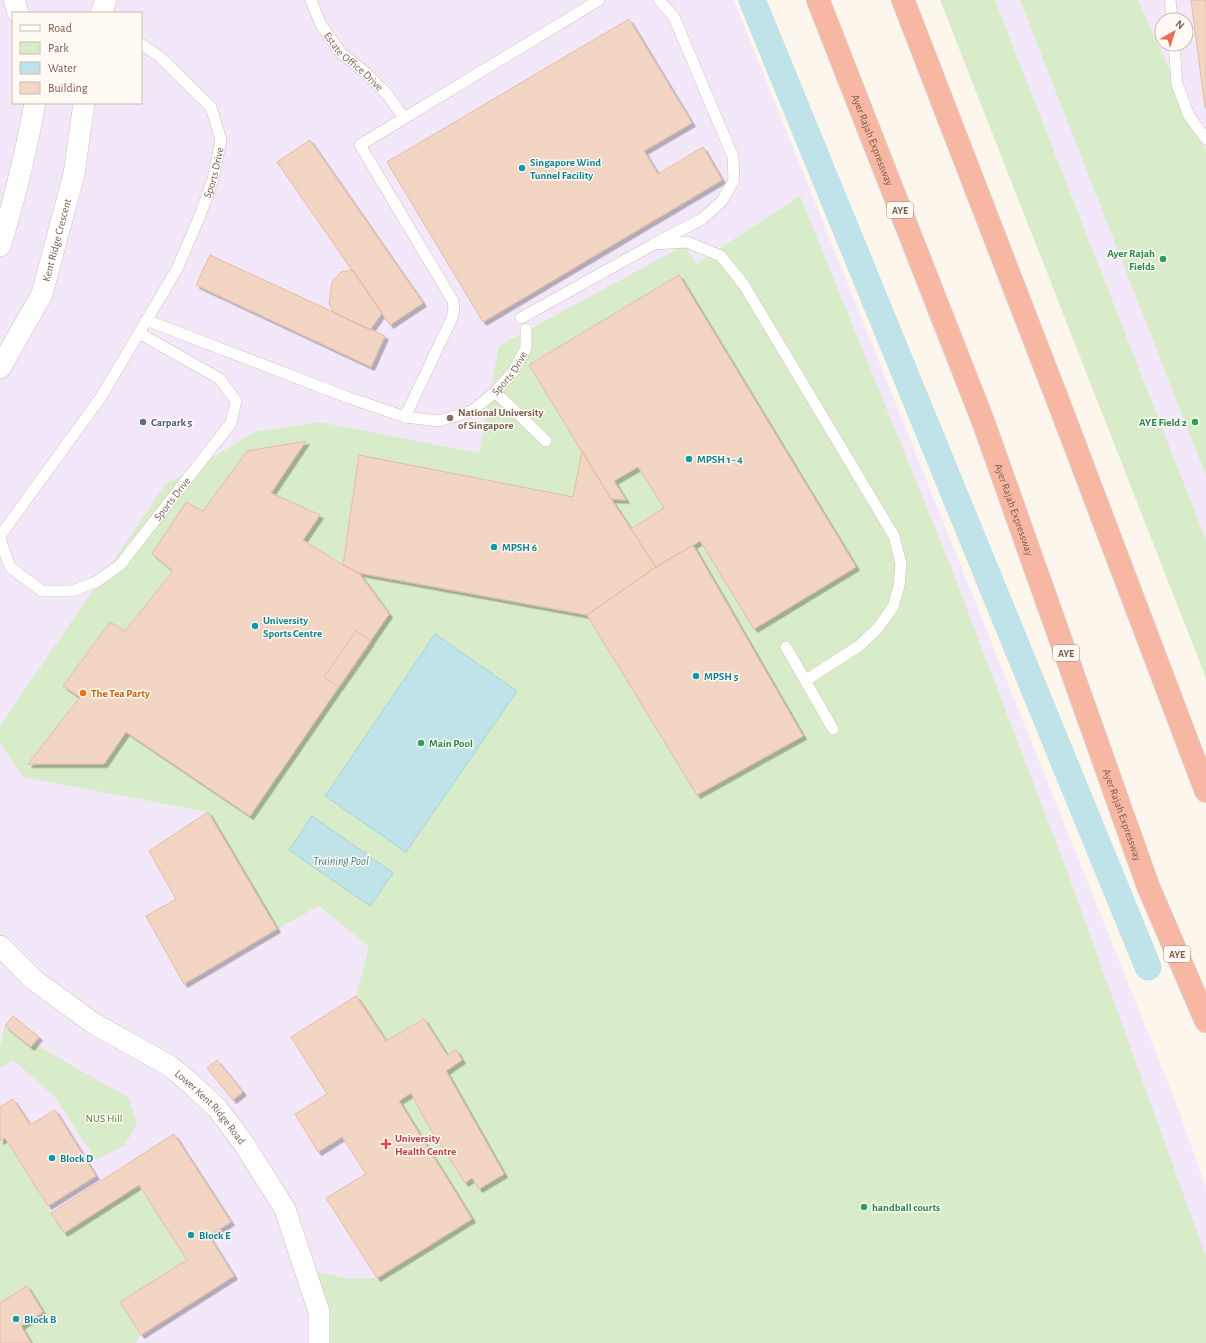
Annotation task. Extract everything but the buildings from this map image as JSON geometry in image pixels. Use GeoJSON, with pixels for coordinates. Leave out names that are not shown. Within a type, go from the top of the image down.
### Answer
{"type":"FeatureCollection","features":[{"type":"Feature","properties":{"kind":"highway","name":"Ayer Rajah Expressway"},"geometry":{"type":"LineString","coordinates":[[818,0],[983,421],[1148,886],[1206,1021]]}},
{"type":"Feature","properties":{"kind":"highway"},"geometry":{"type":"LineString","coordinates":[[903,0],[1206,791]]}},
{"type":"Feature","properties":{"kind":"street"},"geometry":{"type":"LineString","coordinates":[[0,246],[11,214],[28,142],[35,104]]}},
{"type":"Feature","properties":{"kind":"street","name":"Kent Ridge Crescent"},"geometry":{"type":"LineString","coordinates":[[0,368],[42,294],[74,174],[84,104]]}},
{"type":"Feature","properties":{"kind":"street","name":"Lower Kent Ridge Road"},"geometry":{"type":"LineString","coordinates":[[0,946],[34,980],[93,1024],[170,1066],[190,1082],[217,1108],[242,1141],[285,1209],[319,1312],[319,1343]]}},
{"type":"Feature","properties":{"kind":"lane","name":"Estate Office Drive"},"geometry":{"type":"LineString","coordinates":[[311,0],[321,25],[341,53],[366,73],[387,94],[404,118]]}},
{"type":"Feature","properties":{"kind":"lane"},"geometry":{"type":"LineString","coordinates":[[405,417],[451,320],[454,310],[453,301],[360,145],[599,0]]}},
{"type":"Feature","properties":{"kind":"lane"},"geometry":{"type":"LineString","coordinates":[[521,318],[702,219],[722,201],[734,180],[733,157],[674,17],[658,0]]}},
{"type":"Feature","properties":{"kind":"lane"},"geometry":{"type":"LineString","coordinates":[[1170,0],[1171,12]]}},
{"type":"Feature","properties":{"kind":"lane","name":"Sports Drive"},"geometry":{"type":"LineString","coordinates":[[139,333],[220,379],[236,400],[231,423],[120,565],[96,582],[72,591],[42,591],[10,567],[0,537],[101,397],[146,320],[177,269],[199,218],[213,179],[220,140],[211,107],[160,57],[142,45]]}},
{"type":"Feature","properties":{"kind":"lane"},"geometry":{"type":"LineString","coordinates":[[1175,52],[1177,84],[1189,116],[1206,139]]}},
{"type":"Feature","properties":{"kind":"lane"},"geometry":{"type":"LineString","coordinates":[[654,244],[687,242],[722,256],[744,285],[894,536],[901,564],[899,586],[893,608],[878,628],[859,646],[806,680]]}},
{"type":"Feature","properties":{"kind":"lane","name":"Sports Drive"},"geometry":{"type":"LineString","coordinates":[[146,320],[348,397],[405,417],[439,421],[472,411],[495,392],[513,372],[526,348],[526,329]]}},
{"type":"Feature","properties":{"kind":"lane"},"geometry":{"type":"LineString","coordinates":[[495,392],[546,441]]}},
{"type":"Feature","properties":{"kind":"lane"},"geometry":{"type":"LineString","coordinates":[[786,647],[833,729]]}},
{"type":"Feature","properties":{"kind":"shaded area","name":"National University of Singapore"},"geometry":{"type":"Polygon","coordinates":[[[0,0],[734,0],[1177,1105],[1206,1188],[1206,1343],[0,1343],[0,0]]]}},
{"type":"Feature","properties":{"kind":"shaded area","name":"Ayer Rajah Fields"},"geometry":{"type":"Polygon","coordinates":[[[995,0],[1206,0],[1206,540],[995,0]]]}},
{"type":"Feature","properties":{"kind":"green space"},"geometry":{"type":"Polygon","coordinates":[[[940,0],[995,0],[1206,540],[1206,678],[940,0]]]}},
{"type":"Feature","properties":{"kind":"green space","name":"Ayer Rajah Fields"},"geometry":{"type":"Polygon","coordinates":[[[1020,0],[1138,0],[1154,36],[1154,52],[1161,52],[1206,151],[1206,476],[1020,0]]]}},
{"type":"Feature","properties":{"kind":"green space","name":"National University of Singapore"},"geometry":{"type":"Polygon","coordinates":[[[800,196],[947,557],[1067,871],[1206,1257],[1206,1343],[320,1343],[305,1269],[348,1279],[377,1278],[472,1219],[399,1101],[411,1093],[425,1120],[465,1183],[472,1178],[480,1189],[504,1174],[446,1071],[462,1060],[456,1050],[447,1055],[424,1019],[386,1041],[356,996],[369,947],[319,906],[277,929],[208,812],[23,777],[0,743],[0,726],[165,485],[255,432],[319,422],[479,453],[499,346],[685,245],[696,264],[800,196]]]}},
{"type":"Feature","properties":{"kind":"green space","name":"NUS Hill"},"geometry":{"type":"Polygon","coordinates":[[[5,1026],[129,1098],[137,1124],[125,1145],[96,1160],[54,1096],[13,1060],[0,1068],[0,1047],[5,1026]]]}},
{"type":"Feature","properties":{"kind":"green space"},"geometry":{"type":"Polygon","coordinates":[[[5,1138],[64,1233],[139,1185],[187,1260],[121,1302],[141,1335],[135,1343],[31,1343],[21,1326],[43,1312],[27,1287],[0,1303],[0,1141],[5,1138]]]}},
{"type":"Feature","properties":{"kind":"water","name":"Main Pool"},"geometry":{"type":"Polygon","coordinates":[[[435,634],[517,691],[406,852],[325,796],[435,634]]]}},
{"type":"Feature","properties":{"kind":"water","name":"Training Pool"},"geometry":{"type":"Polygon","coordinates":[[[312,816],[393,873],[370,906],[289,850],[312,816]]]}},
{"type":"Feature","properties":{"kind":"waterway"},"geometry":{"type":"LineString","coordinates":[[752,0],[1148,967]]}},
{"type":"Feature","properties":{"kind":"place","name":"Singapore Wind Tunnel Facility"},"geometry":{"type":"Point","coordinates":[522,168]}},
{"type":"Feature","properties":{"kind":"place","name":"Ayer Rajah Fields"},"geometry":{"type":"Point","coordinates":[1163,259]}},
{"type":"Feature","properties":{"kind":"place","name":"National University of Singapore"},"geometry":{"type":"Point","coordinates":[450,418]}},
{"type":"Feature","properties":{"kind":"place","name":"Carpark 5"},"geometry":{"type":"Point","coordinates":[143,422]}},
{"type":"Feature","properties":{"kind":"place","name":"AYE Field 2"},"geometry":{"type":"Point","coordinates":[1195,422]}},
{"type":"Feature","properties":{"kind":"place","name":"MPSH 1 - 4"},"geometry":{"type":"Point","coordinates":[689,459]}},
{"type":"Feature","properties":{"kind":"place","name":"MPSH 6"},"geometry":{"type":"Point","coordinates":[494,547]}},
{"type":"Feature","properties":{"kind":"place","name":"University Sports Centre"},"geometry":{"type":"Point","coordinates":[255,626]}},
{"type":"Feature","properties":{"kind":"place","name":"MPSH 5"},"geometry":{"type":"Point","coordinates":[696,676]}},
{"type":"Feature","properties":{"kind":"place","name":"The Tea Party"},"geometry":{"type":"Point","coordinates":[83,693]}},
{"type":"Feature","properties":{"kind":"place","name":"Main Pool"},"geometry":{"type":"Point","coordinates":[421,743]}},
{"type":"Feature","properties":{"kind":"place","name":"University Health Centre"},"geometry":{"type":"Point","coordinates":[386,1144]}},
{"type":"Feature","properties":{"kind":"place","name":"Block D"},"geometry":{"type":"Point","coordinates":[52,1158]}},
{"type":"Feature","properties":{"kind":"place","name":"handball courts"},"geometry":{"type":"Point","coordinates":[864,1207]}},
{"type":"Feature","properties":{"kind":"place","name":"Block E"},"geometry":{"type":"Point","coordinates":[191,1235]}},
{"type":"Feature","properties":{"kind":"place","name":"Block B"},"geometry":{"type":"Point","coordinates":[16,1319]}}]}
